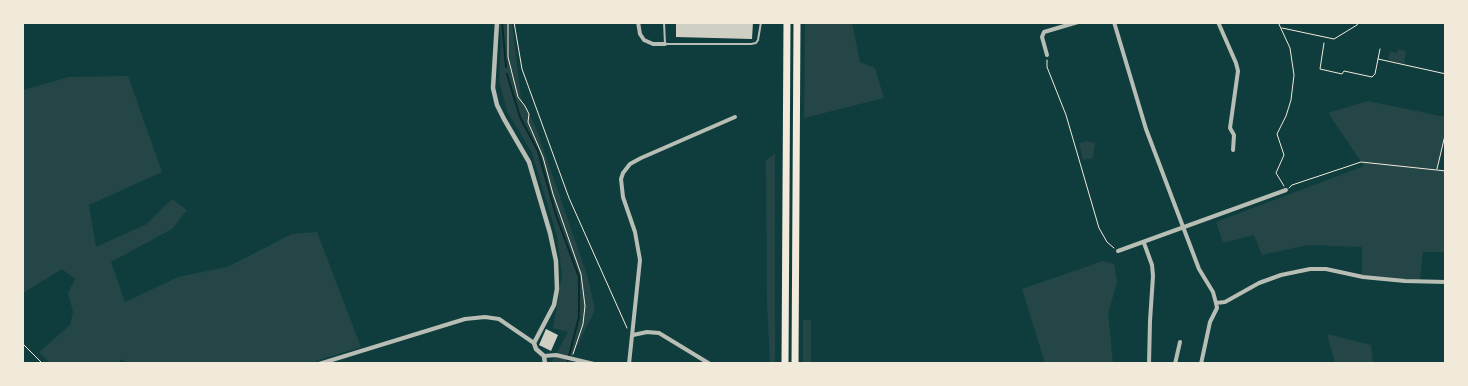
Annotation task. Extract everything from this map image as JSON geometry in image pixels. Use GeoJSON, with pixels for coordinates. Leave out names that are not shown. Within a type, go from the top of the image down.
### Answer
{"type":"FeatureCollection","features":[{"type":"Feature","properties":{"kind":"highway"},"geometry":{"type":"LineString","coordinates":[[784,364],[787,22]]}},
{"type":"Feature","properties":{"kind":"highway"},"geometry":{"type":"LineString","coordinates":[[795,364],[797,22]]}},
{"type":"Feature","properties":{"kind":"street"},"geometry":{"type":"LineString","coordinates":[[497,22],[494,88],[497,105],[529,162],[556,260],[557,289],[554,305],[534,343]]}},
{"type":"Feature","properties":{"kind":"street"},"geometry":{"type":"LineString","coordinates":[[638,22],[640,34],[644,40],[653,44],[666,44]]}},
{"type":"Feature","properties":{"kind":"street"},"geometry":{"type":"LineString","coordinates":[[1047,54],[1042,37],[1044,32],[1078,22]]}},
{"type":"Feature","properties":{"kind":"street"},"geometry":{"type":"LineString","coordinates":[[1114,22],[1146,129],[1183,229],[1200,270],[1213,292],[1216,303],[1217,308],[1210,322],[1201,364]]}},
{"type":"Feature","properties":{"kind":"street"},"geometry":{"type":"LineString","coordinates":[[1218,22],[1238,71],[1230,128],[1234,135],[1233,150]]}},
{"type":"Feature","properties":{"kind":"street"},"geometry":{"type":"LineString","coordinates":[[629,364],[640,260],[635,232],[623,196],[621,180],[623,173],[630,164],[641,158],[735,117]]}},
{"type":"Feature","properties":{"kind":"street"},"geometry":{"type":"LineString","coordinates":[[1118,251],[1183,229],[1286,190]]}},
{"type":"Feature","properties":{"kind":"street"},"geometry":{"type":"LineString","coordinates":[[1144,243],[1152,265],[1153,276],[1149,364]]}},
{"type":"Feature","properties":{"kind":"street"},"geometry":{"type":"LineString","coordinates":[[1216,303],[1225,302],[1281,275],[1310,269],[1326,269],[1363,277],[1446,282]]}},
{"type":"Feature","properties":{"kind":"street"},"geometry":{"type":"LineString","coordinates":[[319,364],[465,319],[486,316],[499,319],[534,343],[536,349],[544,356],[545,364]]}},
{"type":"Feature","properties":{"kind":"street"},"geometry":{"type":"LineString","coordinates":[[633,335],[647,332],[659,333],[710,364]]}},
{"type":"Feature","properties":{"kind":"street"},"geometry":{"type":"LineString","coordinates":[[1175,364],[1180,342]]}},
{"type":"Feature","properties":{"kind":"street"},"geometry":{"type":"LineString","coordinates":[[544,356],[556,355],[594,364]]}},
{"type":"Feature","properties":{"kind":"lane"},"geometry":{"type":"LineString","coordinates":[[664,22],[666,44],[751,44],[758,40],[761,22]]}},
{"type":"Feature","properties":{"kind":"path"},"geometry":{"type":"LineString","coordinates":[[508,22],[508,57],[518,97],[529,114],[528,122],[543,157],[553,194],[581,274],[584,294],[584,315],[572,358]]}},
{"type":"Feature","properties":{"kind":"path"},"geometry":{"type":"LineString","coordinates":[[514,22],[522,69],[569,198],[628,329],[633,335]]}},
{"type":"Feature","properties":{"kind":"path"},"geometry":{"type":"LineString","coordinates":[[1278,22],[1290,48],[1294,75],[1291,100],[1277,134],[1284,156],[1276,173],[1286,190],[1292,185],[1361,162],[1446,171]]}},
{"type":"Feature","properties":{"kind":"path"},"geometry":{"type":"LineString","coordinates":[[1281,28],[1334,39],[1358,25],[1359,22]]}},
{"type":"Feature","properties":{"kind":"path"},"geometry":{"type":"LineString","coordinates":[[1436,22],[1446,24]]}},
{"type":"Feature","properties":{"kind":"path"},"geometry":{"type":"LineString","coordinates":[[1324,43],[1320,69],[1342,74],[1344,71],[1372,77],[1375,74],[1380,49]]}},
{"type":"Feature","properties":{"kind":"path"},"geometry":{"type":"LineString","coordinates":[[1047,54],[1048,67],[1066,115],[1099,228],[1107,242],[1118,251]]}},
{"type":"Feature","properties":{"kind":"path"},"geometry":{"type":"LineString","coordinates":[[1378,59],[1446,74]]}},
{"type":"Feature","properties":{"kind":"path"},"geometry":{"type":"LineString","coordinates":[[1437,170],[1446,131]]}},
{"type":"Feature","properties":{"kind":"path"},"geometry":{"type":"LineString","coordinates":[[22,343],[43,364]]}},
{"type":"Feature","properties":{"kind":"shaded area"},"geometry":{"type":"Polygon","coordinates":[[[499,23],[512,23],[521,98],[536,128],[588,278],[595,310],[569,363],[551,363],[568,332],[553,328],[562,275],[557,236],[532,153],[507,111],[499,81],[501,38],[499,23]]]}},
{"type":"Feature","properties":{"kind":"shaded area"},"geometry":{"type":"Polygon","coordinates":[[[805,23],[852,23],[860,62],[875,68],[884,98],[804,118],[805,23]]]}},
{"type":"Feature","properties":{"kind":"shaded area"},"geometry":{"type":"Polygon","coordinates":[[[1398,49],[1406,51],[1404,64],[1390,61],[1388,57],[1390,51],[1397,53],[1398,49]]]}},
{"type":"Feature","properties":{"kind":"shaded area"},"geometry":{"type":"Polygon","coordinates":[[[128,76],[162,172],[89,205],[96,247],[147,224],[172,199],[187,210],[172,229],[111,262],[125,302],[178,277],[227,267],[292,234],[317,232],[361,347],[311,364],[130,364],[121,359],[118,363],[51,364],[39,352],[70,325],[73,312],[68,293],[75,279],[62,269],[23,293],[23,90],[69,77],[128,76]]]}},
{"type":"Feature","properties":{"kind":"shaded area"},"geometry":{"type":"Polygon","coordinates":[[[1368,101],[1445,117],[1445,131],[1437,170],[1445,171],[1445,252],[1423,252],[1420,281],[1362,275],[1362,247],[1308,245],[1262,255],[1254,235],[1223,243],[1216,222],[1364,166],[1328,113],[1368,101]]]}},
{"type":"Feature","properties":{"kind":"shaded area"},"geometry":{"type":"Polygon","coordinates":[[[1088,141],[1095,143],[1093,158],[1083,160],[1079,143],[1088,141]]]}},
{"type":"Feature","properties":{"kind":"shaded area"},"geometry":{"type":"Polygon","coordinates":[[[775,154],[775,363],[770,364],[767,302],[766,160],[775,154]]]}},
{"type":"Feature","properties":{"kind":"shaded area"},"geometry":{"type":"Polygon","coordinates":[[[1103,261],[1114,264],[1117,282],[1108,314],[1113,363],[1045,363],[1022,289],[1103,261]]]}},
{"type":"Feature","properties":{"kind":"shaded area"},"geometry":{"type":"Polygon","coordinates":[[[803,320],[811,320],[811,363],[803,363],[803,320]]]}},
{"type":"Feature","properties":{"kind":"shaded area"},"geometry":{"type":"Polygon","coordinates":[[[1327,334],[1371,345],[1373,363],[1335,363],[1327,334]]]}},
{"type":"Feature","properties":{"kind":"building"},"geometry":{"type":"Polygon","coordinates":[[[676,22],[753,22],[752,39],[676,37],[676,22]]]}},
{"type":"Feature","properties":{"kind":"building"},"geometry":{"type":"Polygon","coordinates":[[[546,329],[558,335],[551,351],[539,345],[546,329]]]}},
{"type":"Feature","properties":{"kind":"waterway"},"geometry":{"type":"LineString","coordinates":[[502,22],[506,67]]}},
{"type":"Feature","properties":{"kind":"waterway"},"geometry":{"type":"LineString","coordinates":[[507,74],[520,117],[538,151],[556,215],[579,277],[579,317],[567,364]]}}]}
